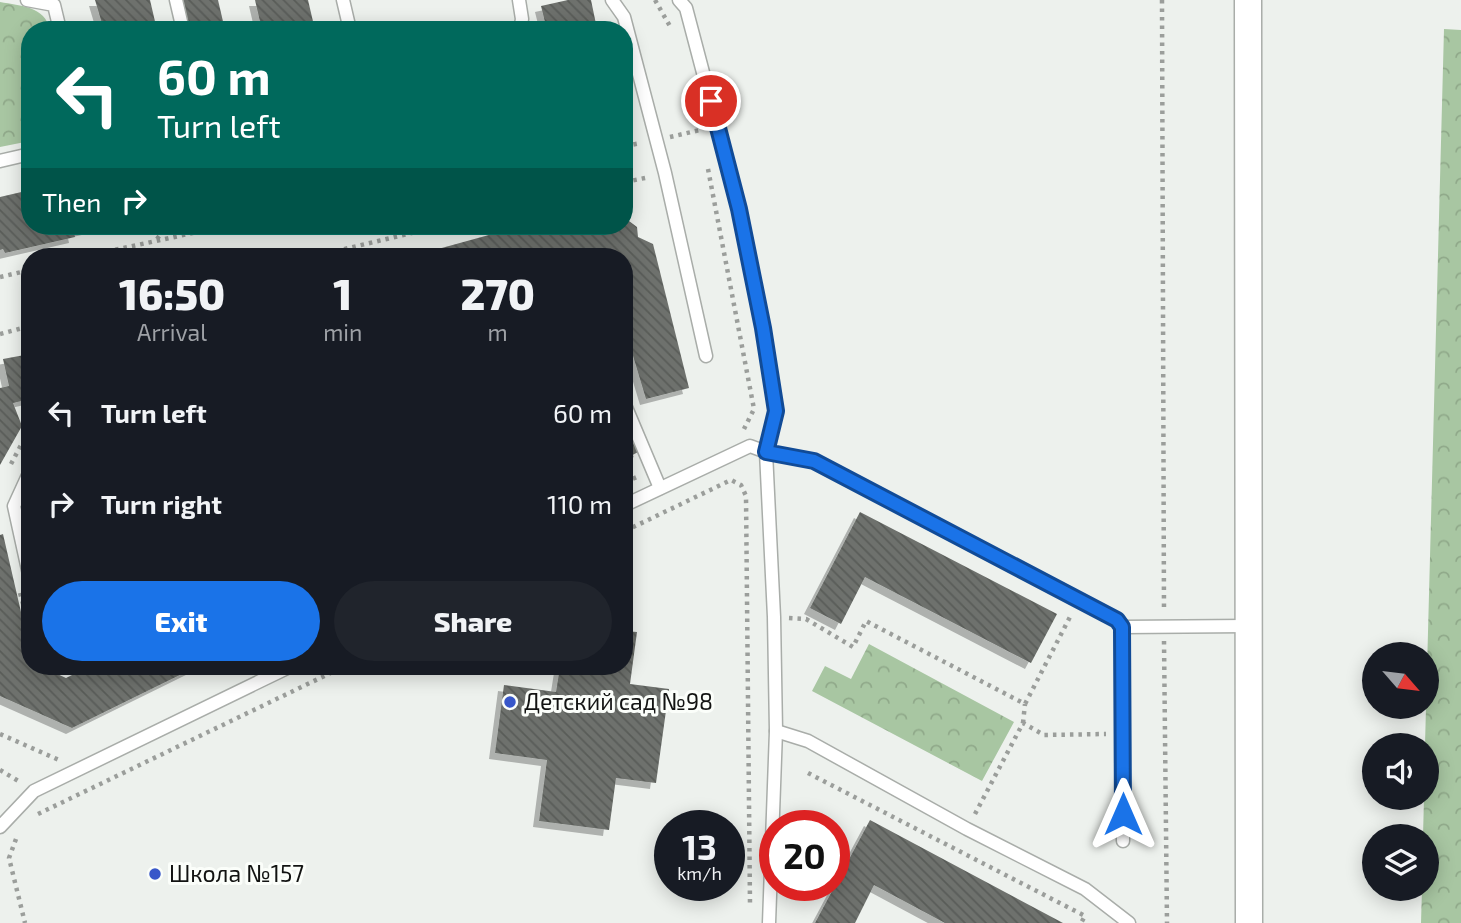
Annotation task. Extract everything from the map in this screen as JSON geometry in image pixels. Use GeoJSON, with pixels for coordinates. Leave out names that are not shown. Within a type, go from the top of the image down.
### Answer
{"type":"FeatureCollection","features":[{"type":"Feature","properties":{"kind":"street"},"geometry":{"type":"LineString","coordinates":[[1248,0],[1249,923]]}},
{"type":"Feature","properties":{"kind":"lane"},"geometry":{"type":"LineString","coordinates":[[27,0],[54,5],[58,21]]}},
{"type":"Feature","properties":{"kind":"lane"},"geometry":{"type":"LineString","coordinates":[[176,0],[181,21]]}},
{"type":"Feature","properties":{"kind":"lane"},"geometry":{"type":"LineString","coordinates":[[343,0],[348,21]]}},
{"type":"Feature","properties":{"kind":"lane"},"geometry":{"type":"LineString","coordinates":[[519,0],[522,21]]}},
{"type":"Feature","properties":{"kind":"lane"},"geometry":{"type":"LineString","coordinates":[[612,0],[625,21]]}},
{"type":"Feature","properties":{"kind":"lane"},"geometry":{"type":"LineString","coordinates":[[679,0],[686,8],[739,209],[763,328],[776,411],[766,452],[776,731],[769,923]]}},
{"type":"Feature","properties":{"kind":"lane"},"geometry":{"type":"LineString","coordinates":[[633,52],[706,356]]}},
{"type":"Feature","properties":{"kind":"lane"},"geometry":{"type":"LineString","coordinates":[[0,161],[21,156]]}},
{"type":"Feature","properties":{"kind":"lane"},"geometry":{"type":"LineString","coordinates":[[633,423],[660,488]]}},
{"type":"Feature","properties":{"kind":"lane"},"geometry":{"type":"LineString","coordinates":[[633,501],[750,446],[766,452],[814,461],[1117,620],[1122,627],[1123,841]]}},
{"type":"Feature","properties":{"kind":"lane"},"geometry":{"type":"LineString","coordinates":[[21,491],[14,506],[21,538]]}},
{"type":"Feature","properties":{"kind":"lane"},"geometry":{"type":"LineString","coordinates":[[0,508],[14,506]]}},
{"type":"Feature","properties":{"kind":"lane"},"geometry":{"type":"LineString","coordinates":[[1122,627],[1248,626]]}},
{"type":"Feature","properties":{"kind":"lane"},"geometry":{"type":"LineString","coordinates":[[0,827],[34,790],[272,675]]}},
{"type":"Feature","properties":{"kind":"lane"},"geometry":{"type":"LineString","coordinates":[[776,731],[808,741],[967,829],[1085,889],[1130,919]]}},
{"type":"Feature","properties":{"kind":"path"},"geometry":{"type":"LineString","coordinates":[[655,0],[671,27],[675,40]]}},
{"type":"Feature","properties":{"kind":"path"},"geometry":{"type":"LineString","coordinates":[[1162,0],[1167,923]]}},
{"type":"Feature","properties":{"kind":"path"},"geometry":{"type":"LineString","coordinates":[[697,117],[700,130]]}},
{"type":"Feature","properties":{"kind":"path"},"geometry":{"type":"LineString","coordinates":[[705,157],[754,409],[743,430]]}},
{"type":"Feature","properties":{"kind":"path"},"geometry":{"type":"LineString","coordinates":[[633,181],[664,173]]}},
{"type":"Feature","properties":{"kind":"path"},"geometry":{"type":"LineString","coordinates":[[157,239],[160,235]]}},
{"type":"Feature","properties":{"kind":"path"},"geometry":{"type":"LineString","coordinates":[[120,248],[178,235]]}},
{"type":"Feature","properties":{"kind":"path"},"geometry":{"type":"LineString","coordinates":[[346,248],[402,235]]}},
{"type":"Feature","properties":{"kind":"path"},"geometry":{"type":"LineString","coordinates":[[0,277],[21,272]]}},
{"type":"Feature","properties":{"kind":"path"},"geometry":{"type":"LineString","coordinates":[[0,334],[21,328]]}},
{"type":"Feature","properties":{"kind":"path"},"geometry":{"type":"LineString","coordinates":[[6,477],[21,446]]}},
{"type":"Feature","properties":{"kind":"path"},"geometry":{"type":"LineString","coordinates":[[633,527],[731,480],[741,485],[746,496],[750,909]]}},
{"type":"Feature","properties":{"kind":"path"},"geometry":{"type":"LineString","coordinates":[[967,829],[1023,723],[1025,704],[1076,606]]}},
{"type":"Feature","properties":{"kind":"path"},"geometry":{"type":"LineString","coordinates":[[806,619],[853,647],[866,621],[1025,704]]}},
{"type":"Feature","properties":{"kind":"path"},"geometry":{"type":"LineString","coordinates":[[31,821],[40,813],[326,675]]}},
{"type":"Feature","properties":{"kind":"path"},"geometry":{"type":"LineString","coordinates":[[1023,723],[1044,734],[1122,734]]}},
{"type":"Feature","properties":{"kind":"path"},"geometry":{"type":"LineString","coordinates":[[0,734],[61,761]]}},
{"type":"Feature","properties":{"kind":"path"},"geometry":{"type":"LineString","coordinates":[[808,773],[1085,916],[1081,923]]}},
{"type":"Feature","properties":{"kind":"path"},"geometry":{"type":"LineString","coordinates":[[22,830],[12,845],[9,858],[25,923]]}},
{"type":"Feature","properties":{"kind":"green space"},"geometry":{"type":"Polygon","coordinates":[[[0,2],[31,8],[46,21],[21,21],[21,143],[0,147],[0,2]]]}},
{"type":"Feature","properties":{"kind":"green space"},"geometry":{"type":"Polygon","coordinates":[[[1444,29],[1461,30],[1461,923],[1421,923],[1422,901],[1439,901],[1439,824],[1423,824],[1424,810],[1439,810],[1439,733],[1425,733],[1426,719],[1439,719],[1439,642],[1428,642],[1444,29]]]}},
{"type":"Feature","properties":{"kind":"green space"},"geometry":{"type":"Polygon","coordinates":[[[869,644],[1014,722],[982,781],[812,691],[825,666],[851,679],[869,644]]]}},
{"type":"Feature","properties":{"kind":"building"},"geometry":{"type":"Polygon","coordinates":[[[95,0],[150,0],[155,21],[101,21],[95,0]]]}},
{"type":"Feature","properties":{"kind":"building"},"geometry":{"type":"Polygon","coordinates":[[[183,0],[218,0],[223,21],[188,21],[183,0]]]}},
{"type":"Feature","properties":{"kind":"building"},"geometry":{"type":"Polygon","coordinates":[[[255,0],[308,0],[313,21],[260,21],[255,0]]]}},
{"type":"Feature","properties":{"kind":"building"},"geometry":{"type":"Polygon","coordinates":[[[568,0],[591,0],[595,21],[545,21],[541,6],[568,0]]]}},
{"type":"Feature","properties":{"kind":"building"},"geometry":{"type":"Polygon","coordinates":[[[21,192],[21,235],[75,237],[5,253],[3,249],[0,250],[0,197],[21,192]]]}},
{"type":"Feature","properties":{"kind":"building"},"geometry":{"type":"Polygon","coordinates":[[[633,224],[637,227],[638,237],[653,244],[689,388],[646,399],[633,356],[633,248],[442,248],[489,235],[633,235],[633,224]]]}},
{"type":"Feature","properties":{"kind":"building"},"geometry":{"type":"Polygon","coordinates":[[[21,356],[21,401],[13,403],[21,428],[0,465],[0,388],[9,386],[3,359],[21,356]]]}},
{"type":"Feature","properties":{"kind":"building"},"geometry":{"type":"Polygon","coordinates":[[[633,437],[640,451],[633,455],[633,437]]]}},
{"type":"Feature","properties":{"kind":"building"},"geometry":{"type":"Polygon","coordinates":[[[860,512],[1057,614],[1031,663],[865,577],[841,624],[810,608],[860,512]]]}},
{"type":"Feature","properties":{"kind":"building"},"geometry":{"type":"Polygon","coordinates":[[[3,534],[21,612],[21,675],[59,675],[66,678],[72,675],[180,675],[72,728],[0,696],[0,535],[3,534]]]}},
{"type":"Feature","properties":{"kind":"building"},"geometry":{"type":"Polygon","coordinates":[[[633,632],[637,632],[633,662],[633,632]]]}},
{"type":"Feature","properties":{"kind":"building"},"geometry":{"type":"Polygon","coordinates":[[[559,675],[631,675],[630,684],[669,689],[656,783],[616,778],[609,830],[539,821],[547,760],[495,753],[504,685],[556,692],[559,675]]]}},
{"type":"Feature","properties":{"kind":"building"},"geometry":{"type":"Polygon","coordinates":[[[870,820],[1063,923],[945,923],[874,885],[855,923],[815,923],[827,901],[850,901],[850,857],[870,820]]]}},
{"type":"Feature","properties":{"kind":"place","name":"Детский сад №98"},"geometry":{"type":"Point","coordinates":[510,702]}},
{"type":"Feature","properties":{"kind":"place","name":"Школа №157"},"geometry":{"type":"Point","coordinates":[155,874]}},
{"type":"Feature","properties":{"kind":"route"},"geometry":{"type":"LineString","coordinates":[[711,101],[739,209],[763,328],[776,411],[766,452],[814,461],[1117,620],[1122,627],[1123,814]]}}]}
